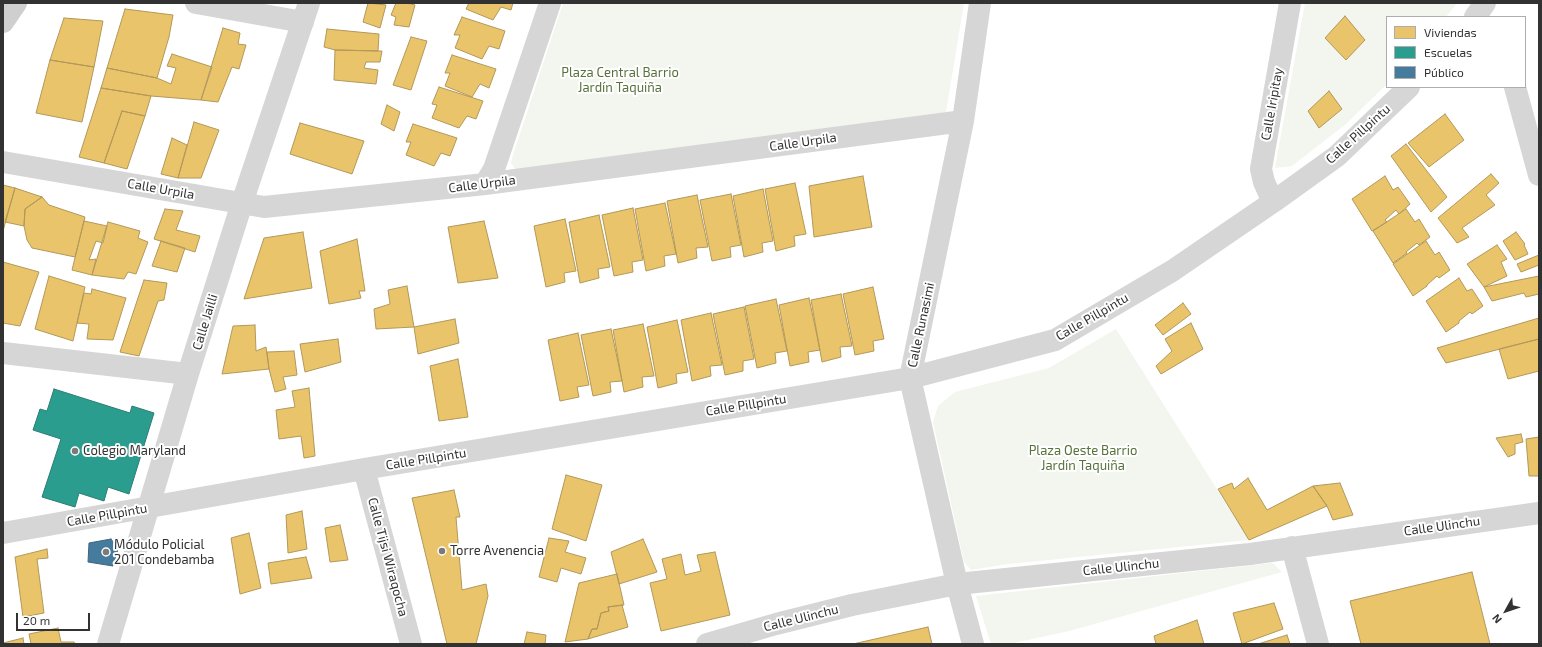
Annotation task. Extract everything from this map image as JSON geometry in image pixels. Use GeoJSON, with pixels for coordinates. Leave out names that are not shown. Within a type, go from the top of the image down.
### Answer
{"type":"FeatureCollection","features":[{"type":"Feature","properties":{"kind":"street"},"geometry":{"type":"LineString","coordinates":[[3,22],[16,3]]}},
{"type":"Feature","properties":{"kind":"street"},"geometry":{"type":"LineString","coordinates":[[196,3],[306,12]]}},
{"type":"Feature","properties":{"kind":"street"},"geometry":{"type":"LineString","coordinates":[[485,184],[494,170],[550,3]]}},
{"type":"Feature","properties":{"kind":"street","name":"Calle Runasimi"},"geometry":{"type":"LineString","coordinates":[[973,644],[957,584],[910,378],[963,121],[980,3]]}},
{"type":"Feature","properties":{"kind":"street","name":"Calle Iripitay"},"geometry":{"type":"LineString","coordinates":[[1274,202],[1264,182],[1261,169],[1290,3]]}},
{"type":"Feature","properties":{"kind":"street"},"geometry":{"type":"LineString","coordinates":[[1476,16],[1485,3]]}},
{"type":"Feature","properties":{"kind":"street","name":"Calle Jailli"},"geometry":{"type":"LineString","coordinates":[[108,644],[188,374],[242,203],[306,12]]}},
{"type":"Feature","properties":{"kind":"street","name":"Calle Pillpintu"},"geometry":{"type":"LineString","coordinates":[[3,533],[364,469],[910,378],[1056,340],[1172,270],[1274,202],[1337,156],[1408,88]]}},
{"type":"Feature","properties":{"kind":"street"},"geometry":{"type":"LineString","coordinates":[[1514,88],[1539,174]]}},
{"type":"Feature","properties":{"kind":"street","name":"Calle Urpila"},"geometry":{"type":"LineString","coordinates":[[3,162],[264,207],[485,184],[963,121]]}},
{"type":"Feature","properties":{"kind":"street"},"geometry":{"type":"LineString","coordinates":[[3,353],[188,374]]}},
{"type":"Feature","properties":{"kind":"street","name":"Calle Tijsi Wiraqocha"},"geometry":{"type":"LineString","coordinates":[[364,469],[411,644]]}},
{"type":"Feature","properties":{"kind":"street","name":"Calle Ulinchu"},"geometry":{"type":"LineString","coordinates":[[707,644],[776,624],[852,605],[957,584],[1250,554],[1539,513]]}},
{"type":"Feature","properties":{"kind":"street"},"geometry":{"type":"LineString","coordinates":[[1292,547],[1318,644]]}},
{"type":"Feature","properties":{"kind":"green space","name":"Plaza Central Barrio Jardín Taquiña"},"geometry":{"type":"Polygon","coordinates":[[[563,3],[964,3],[946,112],[516,170],[511,163],[512,158],[563,3]]]}},
{"type":"Feature","properties":{"kind":"green space"},"geometry":{"type":"Polygon","coordinates":[[[1305,3],[1457,3],[1447,16],[1386,16],[1386,85],[1346,124],[1292,166],[1275,168],[1305,3]]]}},
{"type":"Feature","properties":{"kind":"green space","name":"Plaza Oeste Barrio Jardín Taquiña"},"geometry":{"type":"Polygon","coordinates":[[[1116,329],[1249,540],[1008,564],[971,570],[964,562],[933,422],[938,406],[955,392],[1049,368],[1116,329]]]}},
{"type":"Feature","properties":{"kind":"green space"},"geometry":{"type":"Polygon","coordinates":[[[1273,563],[1282,572],[1069,631],[1009,644],[991,644],[976,596],[1273,563]]]}},
{"type":"Feature","properties":{"kind":"building: Viviendas"},"geometry":{"type":"Polygon","coordinates":[[[368,3],[386,5],[380,28],[363,22],[368,3]]]}},
{"type":"Feature","properties":{"kind":"building: Viviendas"},"geometry":{"type":"Polygon","coordinates":[[[396,3],[415,5],[409,27],[394,25],[396,17],[391,15],[396,3]]]}},
{"type":"Feature","properties":{"kind":"building: Viviendas"},"geometry":{"type":"Polygon","coordinates":[[[469,3],[513,3],[511,10],[501,7],[493,20],[466,9],[469,3]]]}},
{"type":"Feature","properties":{"kind":"building: Viviendas"},"geometry":{"type":"Polygon","coordinates":[[[125,9],[173,15],[169,37],[157,78],[107,68],[125,9]]]}},
{"type":"Feature","properties":{"kind":"building: Viviendas"},"geometry":{"type":"Polygon","coordinates":[[[1345,16],[1365,40],[1346,60],[1325,38],[1345,16]]]}},
{"type":"Feature","properties":{"kind":"building: Viviendas"},"geometry":{"type":"Polygon","coordinates":[[[462,17],[505,31],[499,49],[489,46],[482,59],[455,48],[460,35],[454,35],[462,17]]]}},
{"type":"Feature","properties":{"kind":"building: Viviendas"},"geometry":{"type":"Polygon","coordinates":[[[64,18],[103,21],[94,67],[50,60],[64,18]]]}},
{"type":"Feature","properties":{"kind":"building: Viviendas"},"geometry":{"type":"Polygon","coordinates":[[[223,28],[240,33],[238,44],[246,45],[239,69],[232,67],[218,102],[201,100],[223,28]]]}},
{"type":"Feature","properties":{"kind":"building: Viviendas"},"geometry":{"type":"Polygon","coordinates":[[[327,29],[379,34],[378,51],[335,50],[324,47],[327,29]]]}},
{"type":"Feature","properties":{"kind":"building: Viviendas"},"geometry":{"type":"Polygon","coordinates":[[[411,37],[427,41],[411,90],[393,85],[411,37]]]}},
{"type":"Feature","properties":{"kind":"building: Viviendas"},"geometry":{"type":"Polygon","coordinates":[[[335,50],[382,51],[380,62],[366,62],[364,68],[378,70],[376,84],[334,80],[335,50]]]}},
{"type":"Feature","properties":{"kind":"building: Viviendas"},"geometry":{"type":"Polygon","coordinates":[[[172,54],[212,67],[201,100],[151,96],[101,88],[107,68],[157,78],[171,84],[176,68],[167,66],[172,54]]]}},
{"type":"Feature","properties":{"kind":"building: Viviendas"},"geometry":{"type":"Polygon","coordinates":[[[452,55],[496,69],[489,88],[480,84],[472,97],[445,86],[450,73],[445,73],[452,55]]]}},
{"type":"Feature","properties":{"kind":"building: Viviendas"},"geometry":{"type":"Polygon","coordinates":[[[50,60],[94,67],[82,122],[36,113],[50,60]]]}},
{"type":"Feature","properties":{"kind":"building: Viviendas"},"geometry":{"type":"Polygon","coordinates":[[[439,87],[483,101],[476,119],[467,116],[459,128],[432,118],[437,105],[432,104],[439,87]]]}},
{"type":"Feature","properties":{"kind":"building: Viviendas"},"geometry":{"type":"Polygon","coordinates":[[[101,88],[151,96],[145,116],[122,111],[104,163],[79,157],[101,88]]]}},
{"type":"Feature","properties":{"kind":"building: Viviendas"},"geometry":{"type":"Polygon","coordinates":[[[1329,91],[1342,109],[1319,128],[1308,111],[1329,91]]]}},
{"type":"Feature","properties":{"kind":"building: Viviendas"},"geometry":{"type":"Polygon","coordinates":[[[387,105],[400,112],[394,131],[381,124],[387,105]]]}},
{"type":"Feature","properties":{"kind":"building: Viviendas"},"geometry":{"type":"Polygon","coordinates":[[[122,111],[145,116],[127,169],[104,163],[122,111]]]}},
{"type":"Feature","properties":{"kind":"building: Viviendas"},"geometry":{"type":"Polygon","coordinates":[[[1445,114],[1464,140],[1429,167],[1408,143],[1445,114]]]}},
{"type":"Feature","properties":{"kind":"building: Viviendas"},"geometry":{"type":"Polygon","coordinates":[[[194,122],[219,130],[201,178],[178,178],[194,122]]]}},
{"type":"Feature","properties":{"kind":"building: Viviendas"},"geometry":{"type":"Polygon","coordinates":[[[300,123],[364,141],[352,174],[290,154],[300,123]]]}},
{"type":"Feature","properties":{"kind":"building: Viviendas"},"geometry":{"type":"Polygon","coordinates":[[[413,124],[457,138],[450,156],[441,153],[434,166],[406,155],[411,142],[406,142],[413,124]]]}},
{"type":"Feature","properties":{"kind":"building: Viviendas"},"geometry":{"type":"Polygon","coordinates":[[[172,138],[187,145],[178,178],[161,174],[172,138]]]}},
{"type":"Feature","properties":{"kind":"building: Viviendas"},"geometry":{"type":"Polygon","coordinates":[[[1406,144],[1447,197],[1431,212],[1391,156],[1406,144]]]}},
{"type":"Feature","properties":{"kind":"building: Viviendas"},"geometry":{"type":"Polygon","coordinates":[[[1491,174],[1499,183],[1486,195],[1495,205],[1462,228],[1469,237],[1457,243],[1438,218],[1491,174]]]}},
{"type":"Feature","properties":{"kind":"building: Viviendas"},"geometry":{"type":"Polygon","coordinates":[[[863,176],[872,227],[814,237],[809,186],[863,176]]]}},
{"type":"Feature","properties":{"kind":"building: Viviendas"},"geometry":{"type":"Polygon","coordinates":[[[1385,176],[1393,190],[1398,187],[1410,204],[1399,214],[1396,210],[1385,220],[1387,222],[1372,231],[1352,199],[1385,176]]]}},
{"type":"Feature","properties":{"kind":"building: Viviendas"},"geometry":{"type":"Polygon","coordinates":[[[795,183],[806,234],[794,236],[795,246],[776,251],[765,189],[795,183]]]}},
{"type":"Feature","properties":{"kind":"building: Viviendas"},"geometry":{"type":"Polygon","coordinates":[[[3,185],[15,188],[3,231],[3,185]]]}},
{"type":"Feature","properties":{"kind":"building: Viviendas"},"geometry":{"type":"Polygon","coordinates":[[[15,188],[42,197],[25,209],[24,226],[5,222],[15,188]]]}},
{"type":"Feature","properties":{"kind":"building: Viviendas"},"geometry":{"type":"Polygon","coordinates":[[[763,189],[773,241],[762,243],[763,252],[744,257],[733,196],[763,189]]]}},
{"type":"Feature","properties":{"kind":"building: Viviendas"},"geometry":{"type":"Polygon","coordinates":[[[731,194],[741,245],[730,247],[731,257],[712,261],[700,200],[731,194]]]}},
{"type":"Feature","properties":{"kind":"building: Viviendas"},"geometry":{"type":"Polygon","coordinates":[[[697,195],[708,247],[696,248],[697,258],[678,263],[667,201],[697,195]]]}},
{"type":"Feature","properties":{"kind":"building: Viviendas"},"geometry":{"type":"Polygon","coordinates":[[[42,197],[49,205],[85,217],[75,257],[32,248],[27,240],[24,226],[25,209],[42,197]]]}},
{"type":"Feature","properties":{"kind":"building: Viviendas"},"geometry":{"type":"Polygon","coordinates":[[[665,203],[676,254],[664,256],[665,266],[646,271],[635,209],[665,203]]]}},
{"type":"Feature","properties":{"kind":"building: Viviendas"},"geometry":{"type":"Polygon","coordinates":[[[633,208],[643,260],[632,262],[633,272],[614,276],[602,215],[633,208]]]}},
{"type":"Feature","properties":{"kind":"building: Viviendas"},"geometry":{"type":"Polygon","coordinates":[[[165,209],[183,211],[176,230],[200,236],[195,252],[154,239],[165,209]]]}},
{"type":"Feature","properties":{"kind":"building: Viviendas"},"geometry":{"type":"Polygon","coordinates":[[[1406,209],[1415,222],[1419,219],[1430,237],[1419,245],[1417,243],[1406,252],[1407,253],[1393,263],[1373,231],[1406,209]]]}},
{"type":"Feature","properties":{"kind":"building: Viviendas"},"geometry":{"type":"Polygon","coordinates":[[[599,215],[610,267],[598,269],[599,278],[580,283],[569,222],[599,215]]]}},
{"type":"Feature","properties":{"kind":"building: Viviendas"},"geometry":{"type":"Polygon","coordinates":[[[565,219],[576,271],[564,273],[565,282],[546,287],[534,226],[565,219]]]}},
{"type":"Feature","properties":{"kind":"building: Viviendas"},"geometry":{"type":"Polygon","coordinates":[[[84,221],[107,226],[103,243],[96,241],[89,260],[96,259],[92,275],[72,270],[84,221]]]}},
{"type":"Feature","properties":{"kind":"building: Viviendas"},"geometry":{"type":"Polygon","coordinates":[[[484,221],[498,278],[458,283],[448,227],[484,221]]]}},
{"type":"Feature","properties":{"kind":"building: Viviendas"},"geometry":{"type":"Polygon","coordinates":[[[108,222],[140,231],[138,238],[148,242],[136,274],[128,272],[124,279],[92,275],[108,222]]]}},
{"type":"Feature","properties":{"kind":"building: Viviendas"},"geometry":{"type":"Polygon","coordinates":[[[303,232],[312,288],[244,299],[264,238],[303,232]]]}},
{"type":"Feature","properties":{"kind":"building: Viviendas"},"geometry":{"type":"Polygon","coordinates":[[[1516,232],[1525,244],[1524,245],[1528,254],[1515,260],[1503,241],[1516,232]]]}},
{"type":"Feature","properties":{"kind":"building: Viviendas"},"geometry":{"type":"Polygon","coordinates":[[[357,239],[365,291],[359,291],[361,298],[329,304],[320,251],[357,239]]]}},
{"type":"Feature","properties":{"kind":"building: Viviendas"},"geometry":{"type":"Polygon","coordinates":[[[161,241],[185,248],[177,272],[152,266],[161,241]]]}},
{"type":"Feature","properties":{"kind":"building: Viviendas"},"geometry":{"type":"Polygon","coordinates":[[[1426,241],[1435,255],[1439,252],[1450,270],[1439,278],[1437,276],[1427,286],[1413,296],[1393,264],[1426,241]]]}},
{"type":"Feature","properties":{"kind":"building: Viviendas"},"geometry":{"type":"Polygon","coordinates":[[[1497,245],[1507,259],[1501,262],[1507,276],[1484,287],[1467,264],[1497,245]]]}},
{"type":"Feature","properties":{"kind":"building: Viviendas"},"geometry":{"type":"Polygon","coordinates":[[[1539,255],[1539,265],[1521,272],[1517,264],[1539,255]]]}},
{"type":"Feature","properties":{"kind":"building: Viviendas"},"geometry":{"type":"Polygon","coordinates":[[[3,262],[39,272],[20,326],[3,323],[3,262]]]}},
{"type":"Feature","properties":{"kind":"building: Viviendas"},"geometry":{"type":"Polygon","coordinates":[[[49,276],[85,287],[73,341],[35,329],[49,276]]]}},
{"type":"Feature","properties":{"kind":"building: Viviendas"},"geometry":{"type":"Polygon","coordinates":[[[1539,276],[1539,294],[1526,297],[1524,293],[1492,301],[1484,287],[1539,276]]]}},
{"type":"Feature","properties":{"kind":"building: Viviendas"},"geometry":{"type":"Polygon","coordinates":[[[1459,278],[1467,291],[1472,289],[1483,306],[1472,314],[1470,312],[1459,321],[1459,323],[1446,332],[1426,301],[1459,278]]]}},
{"type":"Feature","properties":{"kind":"building: Viviendas"},"geometry":{"type":"Polygon","coordinates":[[[144,280],[167,283],[164,300],[158,301],[139,356],[120,352],[144,280]]]}},
{"type":"Feature","properties":{"kind":"building: Viviendas"},"geometry":{"type":"Polygon","coordinates":[[[407,286],[414,327],[376,329],[374,309],[390,304],[388,290],[407,286]]]}},
{"type":"Feature","properties":{"kind":"building: Viviendas"},"geometry":{"type":"Polygon","coordinates":[[[873,287],[884,339],[873,341],[874,351],[855,355],[843,294],[873,287]]]}},
{"type":"Feature","properties":{"kind":"building: Viviendas"},"geometry":{"type":"Polygon","coordinates":[[[92,289],[126,298],[113,340],[87,339],[89,324],[77,323],[84,293],[91,294],[92,289]]]}},
{"type":"Feature","properties":{"kind":"building: Viviendas"},"geometry":{"type":"Polygon","coordinates":[[[841,294],[852,346],[840,347],[841,357],[822,362],[811,300],[841,294]]]}},
{"type":"Feature","properties":{"kind":"building: Viviendas"},"geometry":{"type":"Polygon","coordinates":[[[809,298],[820,350],[808,352],[809,362],[790,366],[779,305],[809,298]]]}},
{"type":"Feature","properties":{"kind":"building: Viviendas"},"geometry":{"type":"Polygon","coordinates":[[[776,299],[787,351],[775,353],[776,363],[757,368],[745,306],[776,299]]]}},
{"type":"Feature","properties":{"kind":"building: Viviendas"},"geometry":{"type":"Polygon","coordinates":[[[1183,303],[1191,314],[1163,335],[1155,325],[1183,303]]]}},
{"type":"Feature","properties":{"kind":"building: Viviendas"},"geometry":{"type":"Polygon","coordinates":[[[744,307],[754,359],[743,361],[743,371],[725,375],[713,314],[744,307]]]}},
{"type":"Feature","properties":{"kind":"building: Viviendas"},"geometry":{"type":"Polygon","coordinates":[[[711,313],[722,365],[710,366],[711,376],[692,381],[681,320],[711,313]]]}},
{"type":"Feature","properties":{"kind":"building: Viviendas"},"geometry":{"type":"Polygon","coordinates":[[[1539,318],[1539,339],[1446,363],[1437,348],[1539,318]]]}},
{"type":"Feature","properties":{"kind":"building: Viviendas"},"geometry":{"type":"Polygon","coordinates":[[[455,319],[459,343],[418,354],[414,327],[455,319]]]}},
{"type":"Feature","properties":{"kind":"building: Viviendas"},"geometry":{"type":"Polygon","coordinates":[[[677,320],[688,372],[676,374],[677,383],[658,388],[647,327],[677,320]]]}},
{"type":"Feature","properties":{"kind":"building: Viviendas"},"geometry":{"type":"Polygon","coordinates":[[[1191,323],[1203,349],[1161,374],[1156,366],[1172,351],[1165,339],[1191,323]]]}},
{"type":"Feature","properties":{"kind":"building: Viviendas"},"geometry":{"type":"Polygon","coordinates":[[[643,324],[654,376],[642,377],[643,387],[624,392],[613,330],[643,324]]]}},
{"type":"Feature","properties":{"kind":"building: Viviendas"},"geometry":{"type":"Polygon","coordinates":[[[255,325],[256,351],[266,347],[269,369],[222,374],[233,326],[255,325]]]}},
{"type":"Feature","properties":{"kind":"building: Viviendas"},"geometry":{"type":"Polygon","coordinates":[[[611,329],[622,381],[610,382],[611,392],[593,396],[581,335],[611,329]]]}},
{"type":"Feature","properties":{"kind":"building: Viviendas"},"geometry":{"type":"Polygon","coordinates":[[[578,333],[589,385],[577,387],[579,397],[560,401],[548,340],[578,333]]]}},
{"type":"Feature","properties":{"kind":"building: Viviendas"},"geometry":{"type":"Polygon","coordinates":[[[338,339],[341,362],[305,372],[300,344],[338,339]]]}},
{"type":"Feature","properties":{"kind":"building: Viviendas"},"geometry":{"type":"Polygon","coordinates":[[[1539,339],[1539,371],[1508,379],[1499,349],[1539,339]]]}},
{"type":"Feature","properties":{"kind":"building: Viviendas"},"geometry":{"type":"Polygon","coordinates":[[[294,351],[297,375],[283,377],[286,389],[275,392],[269,369],[267,352],[294,351]]]}},
{"type":"Feature","properties":{"kind":"building: Viviendas"},"geometry":{"type":"Polygon","coordinates":[[[458,359],[468,417],[439,421],[430,366],[458,359]]]}},
{"type":"Feature","properties":{"kind":"building: Viviendas"},"geometry":{"type":"Polygon","coordinates":[[[309,388],[315,456],[304,458],[301,436],[279,439],[276,410],[295,407],[292,391],[309,388]]]}},
{"type":"Feature","properties":{"kind":"building: Viviendas"},"geometry":{"type":"Polygon","coordinates":[[[1521,434],[1523,442],[1515,444],[1515,454],[1508,457],[1496,438],[1521,434]]]}},
{"type":"Feature","properties":{"kind":"building: Viviendas"},"geometry":{"type":"Polygon","coordinates":[[[1539,437],[1539,476],[1529,476],[1526,439],[1539,437]]]}},
{"type":"Feature","properties":{"kind":"building: Viviendas"},"geometry":{"type":"Polygon","coordinates":[[[566,475],[602,485],[586,541],[552,529],[566,475]]]}},
{"type":"Feature","properties":{"kind":"building: Viviendas"},"geometry":{"type":"Polygon","coordinates":[[[1248,478],[1267,510],[1313,486],[1327,506],[1249,540],[1218,489],[1232,483],[1234,489],[1248,478]]]}},
{"type":"Feature","properties":{"kind":"building: Viviendas"},"geometry":{"type":"Polygon","coordinates":[[[1340,483],[1353,515],[1333,520],[1327,506],[1313,486],[1340,483]]]}},
{"type":"Feature","properties":{"kind":"building: Viviendas","name":"Torre Avenencia"},"geometry":{"type":"Polygon","coordinates":[[[454,490],[460,517],[456,517],[462,590],[486,584],[488,596],[476,644],[447,644],[412,498],[454,490]]]}},
{"type":"Feature","properties":{"kind":"building: Viviendas"},"geometry":{"type":"Polygon","coordinates":[[[302,511],[307,549],[288,553],[286,515],[302,511]]]}},
{"type":"Feature","properties":{"kind":"building: Viviendas"},"geometry":{"type":"Polygon","coordinates":[[[340,525],[348,560],[330,562],[325,528],[340,525]]]}},
{"type":"Feature","properties":{"kind":"building: Viviendas"},"geometry":{"type":"Polygon","coordinates":[[[249,533],[261,588],[240,594],[231,538],[249,533]]]}},
{"type":"Feature","properties":{"kind":"building: Viviendas"},"geometry":{"type":"Polygon","coordinates":[[[549,538],[569,541],[565,552],[586,558],[581,574],[561,568],[557,582],[539,577],[549,538]]]}},
{"type":"Feature","properties":{"kind":"building: Viviendas"},"geometry":{"type":"Polygon","coordinates":[[[643,539],[657,572],[619,584],[611,552],[643,539]]]}},
{"type":"Feature","properties":{"kind":"building: Viviendas"},"geometry":{"type":"Polygon","coordinates":[[[47,549],[48,558],[37,559],[44,613],[23,617],[15,557],[47,549]]]}},
{"type":"Feature","properties":{"kind":"building: Viviendas"},"geometry":{"type":"Polygon","coordinates":[[[715,552],[730,615],[661,631],[650,583],[667,579],[662,559],[681,554],[685,575],[701,571],[697,555],[715,552]]]}},
{"type":"Feature","properties":{"kind":"building: Viviendas"},"geometry":{"type":"Polygon","coordinates":[[[306,557],[312,578],[271,584],[268,563],[306,557]]]}},
{"type":"Feature","properties":{"kind":"building: Viviendas"},"geometry":{"type":"Polygon","coordinates":[[[1472,572],[1490,644],[1361,644],[1350,601],[1472,572]]]}},
{"type":"Feature","properties":{"kind":"building: Viviendas"},"geometry":{"type":"Polygon","coordinates":[[[617,574],[624,605],[608,607],[609,611],[601,613],[597,629],[592,629],[588,639],[565,642],[579,583],[617,574]]]}},
{"type":"Feature","properties":{"kind":"building: Viviendas"},"geometry":{"type":"Polygon","coordinates":[[[1274,603],[1283,629],[1242,644],[1233,613],[1274,603]]]}},
{"type":"Feature","properties":{"kind":"building: Viviendas"},"geometry":{"type":"Polygon","coordinates":[[[622,605],[628,627],[588,639],[592,629],[597,629],[601,613],[609,611],[608,607],[622,605]]]}},
{"type":"Feature","properties":{"kind":"building: Viviendas"},"geometry":{"type":"Polygon","coordinates":[[[1197,620],[1204,644],[1156,644],[1154,636],[1197,620]]]}},
{"type":"Feature","properties":{"kind":"building: Viviendas"},"geometry":{"type":"Polygon","coordinates":[[[928,627],[932,644],[853,644],[928,627]]]}},
{"type":"Feature","properties":{"kind":"building: Viviendas"},"geometry":{"type":"Polygon","coordinates":[[[58,628],[61,642],[74,642],[75,644],[31,644],[29,634],[58,628]]]}},
{"type":"Feature","properties":{"kind":"building: Viviendas"},"geometry":{"type":"Polygon","coordinates":[[[527,632],[546,635],[545,644],[524,644],[527,632]]]}},
{"type":"Feature","properties":{"kind":"building: Viviendas"},"geometry":{"type":"Polygon","coordinates":[[[1287,635],[1290,644],[1258,644],[1287,635]]]}},
{"type":"Feature","properties":{"kind":"building: Viviendas"},"geometry":{"type":"Polygon","coordinates":[[[23,638],[24,644],[3,644],[3,643],[23,638]]]}},
{"type":"Feature","properties":{"kind":"building: Escuelas"},"geometry":{"type":"Polygon","coordinates":[[[54,389],[130,413],[132,406],[154,413],[129,494],[108,487],[104,501],[79,493],[75,507],[42,497],[61,439],[33,430],[40,409],[47,411],[54,389]]]}},
{"type":"Feature","properties":{"kind":"building: Público"},"geometry":{"type":"Polygon","coordinates":[[[111,539],[118,549],[113,566],[88,562],[89,543],[111,539]]]}},
{"type":"Feature","properties":{"kind":"place","name":"Colegio Maryland"},"geometry":{"type":"Point","coordinates":[75,451]}},
{"type":"Feature","properties":{"kind":"place","name":"Torre Avenencia"},"geometry":{"type":"Point","coordinates":[442,551]}},
{"type":"Feature","properties":{"kind":"place","name":"Módulo Policial 201 Condebamba"},"geometry":{"type":"Point","coordinates":[106,552]}}]}
